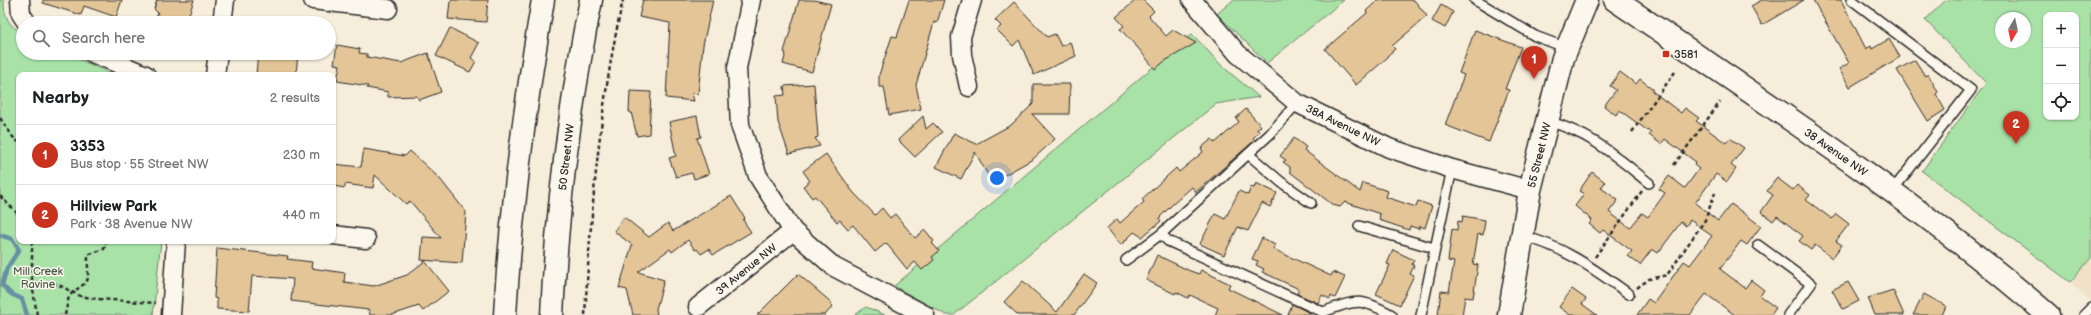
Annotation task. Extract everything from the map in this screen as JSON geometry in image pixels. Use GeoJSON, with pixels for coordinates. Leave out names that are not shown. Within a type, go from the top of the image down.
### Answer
{"type":"FeatureCollection","features":[{"type":"Feature","properties":{"kind":"street"},"geometry":{"type":"LineString","coordinates":[[20,0],[22,16]]}},
{"type":"Feature","properties":{"kind":"street"},"geometry":{"type":"LineString","coordinates":[[223,16],[225,0]]}},
{"type":"Feature","properties":{"kind":"street"},"geometry":{"type":"LineString","coordinates":[[313,0],[388,9]]}},
{"type":"Feature","properties":{"kind":"street"},"geometry":{"type":"LineString","coordinates":[[505,315],[509,250],[519,158],[543,0]]}},
{"type":"Feature","properties":{"kind":"street","name":"50 Street NW"},"geometry":{"type":"LineString","coordinates":[[552,315],[561,203],[570,120],[591,0]]}},
{"type":"Feature","properties":{"kind":"street"},"geometry":{"type":"LineString","coordinates":[[751,0],[737,68],[740,125],[758,176],[793,231],[834,267],[925,315]]}},
{"type":"Feature","properties":{"kind":"street"},"geometry":{"type":"LineString","coordinates":[[969,87],[962,55],[961,37],[972,0]]}},
{"type":"Feature","properties":{"kind":"street","name":"38A Avenue NW"},"geometry":{"type":"LineString","coordinates":[[1192,0],[1238,54],[1297,103],[1390,148],[1452,169],[1530,190]]}},
{"type":"Feature","properties":{"kind":"street","name":"55 Street NW"},"geometry":{"type":"LineString","coordinates":[[1509,315],[1530,190],[1547,121],[1567,48],[1587,0]]}},
{"type":"Feature","properties":{"kind":"street","name":"38 Avenue NW"},"geometry":{"type":"LineString","coordinates":[[1615,0],[1892,190],[2048,315]]}},
{"type":"Feature","properties":{"kind":"street"},"geometry":{"type":"LineString","coordinates":[[109,60],[139,72]]}},
{"type":"Feature","properties":{"kind":"street"},"geometry":{"type":"LineString","coordinates":[[215,72],[217,60]]}},
{"type":"Feature","properties":{"kind":"street","name":"39 Avenue NW"},"geometry":{"type":"LineString","coordinates":[[698,307],[793,231]]}},
{"type":"Feature","properties":{"kind":"street"},"geometry":{"type":"LineString","coordinates":[[336,235],[366,239]]}},
{"type":"Feature","properties":{"kind":"street"},"geometry":{"type":"LineString","coordinates":[[171,310],[176,244]]}},
{"type":"Feature","properties":{"kind":"lane"},"geometry":{"type":"LineString","coordinates":[[1475,0],[1535,36],[1567,48]]}},
{"type":"Feature","properties":{"kind":"lane"},"geometry":{"type":"LineString","coordinates":[[1852,0],[1971,90],[1892,190]]}},
{"type":"Feature","properties":{"kind":"lane"},"geometry":{"type":"LineString","coordinates":[[1126,260],[1161,234],[1270,134],[1297,103]]}},
{"type":"Feature","properties":{"kind":"lane"},"geometry":{"type":"LineString","coordinates":[[1547,121],[1580,132],[1597,142],[1649,183]]}},
{"type":"Feature","properties":{"kind":"lane"},"geometry":{"type":"LineString","coordinates":[[1248,154],[1281,182],[1311,203]]}},
{"type":"Feature","properties":{"kind":"lane"},"geometry":{"type":"LineString","coordinates":[[1421,315],[1452,169]]}},
{"type":"Feature","properties":{"kind":"lane"},"geometry":{"type":"LineString","coordinates":[[1359,226],[1434,248]]}},
{"type":"Feature","properties":{"kind":"lane"},"geometry":{"type":"LineString","coordinates":[[1161,234],[1168,241],[1323,312],[1352,301],[1373,305],[1392,315]]}},
{"type":"Feature","properties":{"kind":"lane"},"geometry":{"type":"LineString","coordinates":[[1522,236],[1557,247],[1589,266],[1629,294]]}},
{"type":"Feature","properties":{"kind":"lane"},"geometry":{"type":"LineString","coordinates":[[1758,245],[1811,284],[1788,315]]}},
{"type":"Feature","properties":{"kind":"lane"},"geometry":{"type":"LineString","coordinates":[[2084,315],[2091,308]]}},
{"type":"Feature","properties":{"kind":"path"},"geometry":{"type":"LineString","coordinates":[[585,315],[592,210],[600,140],[617,29],[623,0]]}},
{"type":"Feature","properties":{"kind":"path"},"geometry":{"type":"LineString","coordinates":[[1632,132],[1675,72]]}},
{"type":"Feature","properties":{"kind":"path"},"geometry":{"type":"LineString","coordinates":[[1674,165],[1720,102]]}},
{"type":"Feature","properties":{"kind":"path"},"geometry":{"type":"LineString","coordinates":[[0,118],[16,140]]}},
{"type":"Feature","properties":{"kind":"path"},"geometry":{"type":"LineString","coordinates":[[1589,266],[1649,183]]}},
{"type":"Feature","properties":{"kind":"path"},"geometry":{"type":"LineString","coordinates":[[1629,294],[1649,279],[1667,275],[1705,220],[1715,193]]}},
{"type":"Feature","properties":{"kind":"path"},"geometry":{"type":"LineString","coordinates":[[0,196],[16,212]]}},
{"type":"Feature","properties":{"kind":"path"},"geometry":{"type":"LineString","coordinates":[[32,244],[32,284],[37,315]]}},
{"type":"Feature","properties":{"kind":"path"},"geometry":{"type":"LineString","coordinates":[[65,315],[69,296],[88,282],[90,278],[88,258],[90,254],[104,249],[105,244]]}},
{"type":"Feature","properties":{"kind":"path"},"geometry":{"type":"LineString","coordinates":[[32,284],[47,282],[57,284],[73,292],[97,299],[171,310]]}},
{"type":"Feature","properties":{"kind":"shaded area"},"geometry":{"type":"Polygon","coordinates":[[[2091,258],[2091,301],[2070,282],[2091,258]]]}},
{"type":"Feature","properties":{"kind":"green space","name":"Mill Creek Ravine"},"geometry":{"type":"Polygon","coordinates":[[[0,0],[4,0],[8,20],[16,28],[16,60],[81,60],[107,72],[16,72],[16,244],[161,244],[153,315],[0,315],[0,0]]]}},
{"type":"Feature","properties":{"kind":"green space"},"geometry":{"type":"Polygon","coordinates":[[[1233,0],[1344,0],[1267,63],[1217,14],[1233,0]]]}},
{"type":"Feature","properties":{"kind":"green space"},"geometry":{"type":"Polygon","coordinates":[[[1946,0],[2091,0],[2091,258],[2070,282],[1922,171],[1986,83],[1925,20],[1946,0]]]}},
{"type":"Feature","properties":{"kind":"green space"},"geometry":{"type":"Polygon","coordinates":[[[1192,34],[1222,66],[1259,97],[1216,104],[954,315],[946,315],[894,286],[1192,34]]]}},
{"type":"Feature","properties":{"kind":"green space"},"geometry":{"type":"Polygon","coordinates":[[[866,307],[885,315],[855,315],[866,307]]]}},
{"type":"Feature","properties":{"kind":"building"},"geometry":{"type":"Polygon","coordinates":[[[43,0],[122,0],[116,16],[84,6],[81,15],[43,3],[43,0]]]}},
{"type":"Feature","properties":{"kind":"building"},"geometry":{"type":"Polygon","coordinates":[[[157,0],[194,0],[188,16],[157,16],[158,13],[154,9],[157,0]]]}},
{"type":"Feature","properties":{"kind":"building"},"geometry":{"type":"Polygon","coordinates":[[[488,0],[486,22],[448,19],[450,1],[488,0]]]}},
{"type":"Feature","properties":{"kind":"building"},"geometry":{"type":"Polygon","coordinates":[[[643,0],[713,0],[703,45],[698,94],[692,93],[694,101],[666,98],[670,23],[639,17],[643,0]]]}},
{"type":"Feature","properties":{"kind":"building"},"geometry":{"type":"Polygon","coordinates":[[[799,0],[814,0],[831,4],[812,72],[783,64],[786,53],[784,52],[799,0]]]}},
{"type":"Feature","properties":{"kind":"building"},"geometry":{"type":"Polygon","coordinates":[[[909,0],[944,0],[937,23],[934,22],[916,85],[921,109],[889,115],[884,87],[879,87],[879,75],[892,36],[897,37],[909,0]]]}},
{"type":"Feature","properties":{"kind":"building"},"geometry":{"type":"Polygon","coordinates":[[[1136,0],[1143,0],[1154,11],[1149,16],[1166,36],[1173,30],[1196,43],[1165,61],[1155,69],[1120,29],[1124,26],[1116,17],[1136,0]]]}},
{"type":"Feature","properties":{"kind":"building"},"geometry":{"type":"Polygon","coordinates":[[[1378,0],[1414,0],[1427,16],[1392,46],[1395,49],[1387,56],[1388,57],[1356,85],[1325,49],[1367,13],[1366,11],[1378,0]]]}},
{"type":"Feature","properties":{"kind":"building"},"geometry":{"type":"Polygon","coordinates":[[[1762,0],[1804,0],[1762,25],[1751,6],[1762,0]]]}},
{"type":"Feature","properties":{"kind":"building"},"geometry":{"type":"Polygon","coordinates":[[[1813,0],[1841,0],[1866,49],[1871,46],[1872,49],[1889,39],[1900,57],[1850,87],[1839,69],[1849,63],[1813,0]]]}},
{"type":"Feature","properties":{"kind":"building"},"geometry":{"type":"Polygon","coordinates":[[[1014,2],[1047,37],[1055,34],[1061,46],[1070,42],[1076,56],[1034,75],[1019,40],[1013,46],[997,30],[1001,26],[995,20],[1014,2]]]}},
{"type":"Feature","properties":{"kind":"building"},"geometry":{"type":"Polygon","coordinates":[[[1441,5],[1453,12],[1445,28],[1432,21],[1441,5]]]}},
{"type":"Feature","properties":{"kind":"building"},"geometry":{"type":"Polygon","coordinates":[[[450,28],[479,43],[471,58],[476,61],[470,72],[436,56],[450,28]]]}},
{"type":"Feature","properties":{"kind":"building"},"geometry":{"type":"Polygon","coordinates":[[[1475,30],[1521,47],[1505,89],[1509,90],[1489,142],[1445,125],[1464,75],[1459,73],[1475,30]]]}},
{"type":"Feature","properties":{"kind":"building"},"geometry":{"type":"Polygon","coordinates":[[[337,45],[360,49],[359,53],[367,54],[367,57],[401,63],[428,53],[441,92],[419,100],[417,96],[388,97],[388,92],[367,88],[368,86],[337,81],[340,65],[334,64],[335,60],[336,60],[337,45]]]}},
{"type":"Feature","properties":{"kind":"building"},"geometry":{"type":"Polygon","coordinates":[[[257,60],[297,60],[296,72],[256,72],[257,60]]]}},
{"type":"Feature","properties":{"kind":"building"},"geometry":{"type":"Polygon","coordinates":[[[1915,60],[1925,76],[1928,74],[1938,92],[1936,94],[1945,110],[1928,121],[1897,70],[1915,60]]]}},
{"type":"Feature","properties":{"kind":"building"},"geometry":{"type":"Polygon","coordinates":[[[1620,72],[1636,84],[1640,79],[1653,89],[1652,91],[1681,113],[1685,108],[1699,118],[1696,121],[1726,143],[1730,138],[1744,148],[1731,165],[1736,169],[1727,182],[1716,174],[1695,203],[1718,221],[1731,204],[1761,226],[1747,245],[1741,241],[1720,269],[1745,288],[1751,280],[1764,290],[1760,296],[1776,308],[1771,315],[1735,315],[1706,294],[1690,315],[1637,315],[1648,299],[1654,303],[1684,261],[1690,265],[1712,236],[1690,220],[1686,226],[1681,222],[1658,253],[1652,249],[1640,265],[1628,256],[1632,251],[1603,230],[1600,233],[1589,224],[1592,220],[1575,206],[1584,194],[1579,191],[1592,172],[1605,182],[1601,188],[1618,200],[1609,212],[1630,228],[1642,213],[1648,217],[1665,193],[1659,189],[1669,176],[1685,188],[1699,169],[1694,165],[1696,162],[1665,139],[1661,144],[1649,135],[1651,133],[1619,110],[1616,115],[1604,106],[1616,90],[1610,86],[1620,72]]]}},
{"type":"Feature","properties":{"kind":"building"},"geometry":{"type":"Polygon","coordinates":[[[814,84],[818,137],[815,138],[820,146],[789,154],[778,122],[776,96],[785,95],[784,86],[814,84]]]}},
{"type":"Feature","properties":{"kind":"building"},"geometry":{"type":"Polygon","coordinates":[[[1033,84],[1070,84],[1069,114],[1032,114],[1055,139],[1033,159],[992,182],[975,152],[961,179],[936,167],[954,133],[976,144],[1011,125],[1033,104],[1033,84]]]}},
{"type":"Feature","properties":{"kind":"building"},"geometry":{"type":"Polygon","coordinates":[[[630,91],[651,92],[649,134],[637,136],[631,112],[629,112],[630,91]]]}},
{"type":"Feature","properties":{"kind":"building"},"geometry":{"type":"Polygon","coordinates":[[[1246,109],[1261,126],[1257,129],[1259,132],[1253,138],[1255,140],[1196,192],[1192,187],[1159,218],[1161,221],[1142,237],[1134,232],[1121,245],[1107,228],[1117,219],[1120,223],[1144,202],[1142,199],[1176,168],[1179,172],[1203,152],[1201,148],[1212,139],[1215,143],[1239,122],[1236,118],[1246,109]]]}},
{"type":"Feature","properties":{"kind":"building"},"geometry":{"type":"Polygon","coordinates":[[[697,116],[701,137],[697,138],[709,174],[694,179],[692,173],[676,177],[669,158],[676,156],[669,122],[697,116]]]}},
{"type":"Feature","properties":{"kind":"building"},"geometry":{"type":"Polygon","coordinates":[[[923,116],[926,129],[933,123],[942,132],[915,157],[898,140],[923,116]]]}},
{"type":"Feature","properties":{"kind":"building"},"geometry":{"type":"Polygon","coordinates":[[[1294,138],[1306,147],[1304,150],[1360,192],[1363,183],[1388,191],[1386,197],[1416,207],[1418,201],[1432,206],[1425,228],[1420,226],[1419,229],[1410,226],[1409,230],[1379,220],[1380,214],[1345,202],[1340,207],[1333,205],[1290,172],[1290,167],[1283,162],[1286,160],[1280,156],[1294,138]]]}},
{"type":"Feature","properties":{"kind":"building"},"geometry":{"type":"Polygon","coordinates":[[[364,149],[405,156],[410,151],[440,179],[466,212],[462,263],[421,260],[423,237],[441,238],[410,201],[406,204],[375,175],[373,188],[345,184],[345,188],[336,186],[336,164],[361,167],[364,149]]]}},
{"type":"Feature","properties":{"kind":"building"},"geometry":{"type":"Polygon","coordinates":[[[826,154],[853,192],[875,215],[882,208],[890,218],[895,214],[915,238],[925,230],[934,241],[932,243],[939,251],[932,257],[934,260],[922,270],[915,262],[907,269],[886,243],[875,252],[853,225],[848,229],[840,220],[837,222],[815,196],[812,198],[803,186],[810,181],[803,171],[826,154]]]}},
{"type":"Feature","properties":{"kind":"building"},"geometry":{"type":"Polygon","coordinates":[[[1777,178],[1793,190],[1797,185],[1810,195],[1806,200],[1832,219],[1836,214],[1849,224],[1836,241],[1842,245],[1832,258],[1815,245],[1811,250],[1799,241],[1803,236],[1777,216],[1773,221],[1761,212],[1773,195],[1767,191],[1777,178]]]}},
{"type":"Feature","properties":{"kind":"building"},"geometry":{"type":"Polygon","coordinates":[[[1256,183],[1277,193],[1270,207],[1262,203],[1248,231],[1238,227],[1224,255],[1200,244],[1215,214],[1225,219],[1239,191],[1248,195],[1251,187],[1254,188],[1256,183]]]}},
{"type":"Feature","properties":{"kind":"building"},"geometry":{"type":"Polygon","coordinates":[[[731,196],[745,218],[743,220],[751,232],[713,255],[709,249],[701,254],[697,249],[695,250],[688,240],[672,252],[670,249],[638,272],[664,280],[656,309],[657,315],[633,315],[627,290],[619,288],[632,245],[614,231],[624,217],[649,237],[668,223],[673,231],[731,196]]]}},
{"type":"Feature","properties":{"kind":"building"},"geometry":{"type":"Polygon","coordinates":[[[1463,216],[1485,220],[1483,235],[1478,234],[1473,264],[1478,265],[1473,298],[1465,297],[1462,315],[1438,315],[1441,291],[1449,292],[1454,262],[1448,261],[1452,229],[1457,230],[1458,221],[1462,222],[1463,216]]]}},
{"type":"Feature","properties":{"kind":"building"},"geometry":{"type":"Polygon","coordinates":[[[1262,238],[1275,245],[1273,249],[1331,276],[1333,272],[1345,277],[1335,298],[1331,296],[1330,299],[1322,295],[1318,303],[1297,294],[1299,289],[1262,272],[1264,269],[1256,265],[1258,261],[1252,259],[1262,238]]]}},
{"type":"Feature","properties":{"kind":"building"},"geometry":{"type":"Polygon","coordinates":[[[217,248],[288,256],[287,259],[312,262],[311,268],[345,273],[344,282],[374,286],[407,275],[425,261],[449,291],[423,311],[419,306],[392,315],[370,315],[369,310],[291,301],[293,279],[252,276],[249,311],[217,309],[217,299],[214,298],[217,248]]]}},
{"type":"Feature","properties":{"kind":"building"},"geometry":{"type":"Polygon","coordinates":[[[1393,250],[1414,260],[1412,264],[1414,266],[1410,274],[1414,275],[1400,305],[1376,294],[1390,265],[1387,264],[1393,250]]]}},
{"type":"Feature","properties":{"kind":"building"},"geometry":{"type":"Polygon","coordinates":[[[1157,255],[1190,271],[1199,274],[1201,270],[1230,284],[1228,288],[1283,315],[1215,315],[1218,308],[1190,295],[1188,298],[1176,292],[1175,294],[1146,280],[1157,255]]]}},
{"type":"Feature","properties":{"kind":"building"},"geometry":{"type":"Polygon","coordinates":[[[798,274],[832,303],[831,304],[833,306],[825,315],[757,315],[798,274]]]}},
{"type":"Feature","properties":{"kind":"building"},"geometry":{"type":"Polygon","coordinates":[[[1084,274],[1097,283],[1074,315],[1018,315],[1004,302],[1023,281],[1057,312],[1084,274]]]}},
{"type":"Feature","properties":{"kind":"building"},"geometry":{"type":"Polygon","coordinates":[[[1848,282],[1859,301],[1843,309],[1832,290],[1848,282]]]}},
{"type":"Feature","properties":{"kind":"building"},"geometry":{"type":"Polygon","coordinates":[[[1572,289],[1586,299],[1582,304],[1597,315],[1570,315],[1559,307],[1572,289]]]}},
{"type":"Feature","properties":{"kind":"building"},"geometry":{"type":"Polygon","coordinates":[[[1893,290],[1904,315],[1875,315],[1868,298],[1893,290]]]}},
{"type":"Feature","properties":{"kind":"building"},"geometry":{"type":"Polygon","coordinates":[[[1924,294],[1946,306],[1942,315],[1913,315],[1924,294]]]}},
{"type":"Feature","properties":{"kind":"building"},"geometry":{"type":"Polygon","coordinates":[[[1292,304],[1312,314],[1288,315],[1292,304]]]}},
{"type":"Feature","properties":{"kind":"waterway"},"geometry":{"type":"LineString","coordinates":[[0,235],[12,239],[19,250],[7,268],[2,285],[11,294],[22,299],[27,315]]}},
{"type":"Feature","properties":{"kind":"place","name":"3581"},"geometry":{"type":"Point","coordinates":[1666,54]}},
{"type":"Feature","properties":{"kind":"place","name":"3353"},"geometry":{"type":"Point","coordinates":[1534,79]}},
{"type":"Feature","properties":{"kind":"place","name":"Hillview Park"},"geometry":{"type":"Point","coordinates":[2016,144]}}]}
